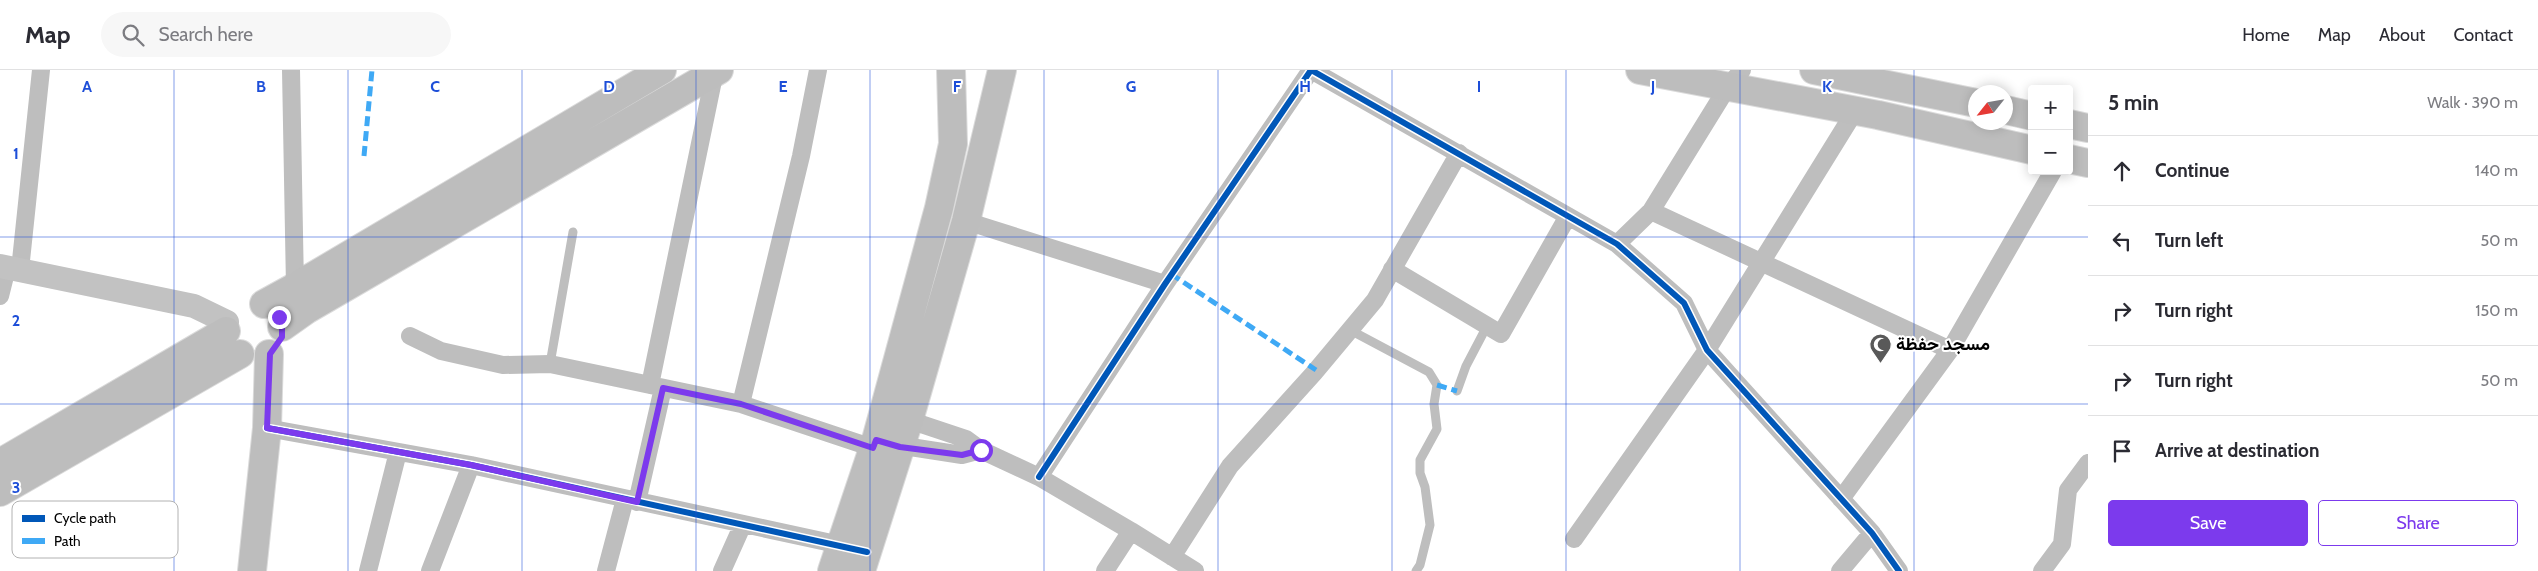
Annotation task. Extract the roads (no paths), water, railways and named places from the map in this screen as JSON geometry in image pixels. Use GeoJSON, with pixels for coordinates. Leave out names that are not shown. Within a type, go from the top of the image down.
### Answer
{"type":"FeatureCollection","features":[{"type":"Feature","properties":{"kind":"main road"},"geometry":{"type":"LineString","coordinates":[[253,355],[232,347],[227,327],[231,314],[246,303],[264,304],[295,287],[662,70]]}},
{"type":"Feature","properties":{"kind":"main road"},"geometry":{"type":"LineString","coordinates":[[864,561],[883,445],[882,412],[917,293],[953,144],[951,70]]}},
{"type":"Feature","properties":{"kind":"main road"},"geometry":{"type":"LineString","coordinates":[[832,571],[840,545],[883,445],[909,420],[966,221],[1002,70]]}},
{"type":"Feature","properties":{"kind":"main road"},"geometry":{"type":"LineString","coordinates":[[1640,70],[1734,79],[1866,113],[2028,149]]}},
{"type":"Feature","properties":{"kind":"main road"},"geometry":{"type":"LineString","coordinates":[[1814,70],[1888,77],[1968,101]]}},
{"type":"Feature","properties":{"kind":"main road"},"geometry":{"type":"LineString","coordinates":[[282,327],[306,310],[717,71]]}},
{"type":"Feature","properties":{"kind":"main road"},"geometry":{"type":"LineString","coordinates":[[2013,112],[2028,115]]}},
{"type":"Feature","properties":{"kind":"main road"},"geometry":{"type":"LineString","coordinates":[[2073,125],[2088,128]]}},
{"type":"Feature","properties":{"kind":"main road"},"geometry":{"type":"LineString","coordinates":[[2073,160],[2088,163]]}},
{"type":"Feature","properties":{"kind":"main road"},"geometry":{"type":"LineString","coordinates":[[9,268],[194,306],[227,327]]}},
{"type":"Feature","properties":{"kind":"main road"},"geometry":{"type":"LineString","coordinates":[[0,492],[253,355],[282,337],[282,327],[276,313],[264,304]]}},
{"type":"Feature","properties":{"kind":"main road"},"geometry":{"type":"LineString","coordinates":[[0,463],[227,327]]}},
{"type":"Feature","properties":{"kind":"main road"},"geometry":{"type":"LineString","coordinates":[[252,571],[267,428],[253,355]]}},
{"type":"Feature","properties":{"kind":"main road"},"geometry":{"type":"LineString","coordinates":[[234,571],[250,423],[253,355]]}},
{"type":"Feature","properties":{"kind":"street"},"geometry":{"type":"LineString","coordinates":[[0,296],[9,268],[41,70]]}},
{"type":"Feature","properties":{"kind":"street"},"geometry":{"type":"LineString","coordinates":[[291,70],[295,287]]}},
{"type":"Feature","properties":{"kind":"street"},"geometry":{"type":"LineString","coordinates":[[741,404],[802,156],[818,70]]}},
{"type":"Feature","properties":{"kind":"street"},"geometry":{"type":"LineString","coordinates":[[1039,477],[1165,284],[1311,70],[1617,244],[1684,303],[1707,350],[1872,533],[1900,571]]}},
{"type":"Feature","properties":{"kind":"street"},"geometry":{"type":"LineString","coordinates":[[606,571],[631,500],[657,386],[717,71]]}},
{"type":"Feature","properties":{"kind":"street"},"geometry":{"type":"LineString","coordinates":[[1574,539],[1707,350],[1762,263],[1866,113],[1888,77]]}},
{"type":"Feature","properties":{"kind":"street"},"geometry":{"type":"LineString","coordinates":[[1617,244],[1651,211],[1734,79]]}},
{"type":"Feature","properties":{"kind":"street"},"geometry":{"type":"LineString","coordinates":[[1172,557],[1230,466],[1350,330],[1374,300],[1460,153]]}},
{"type":"Feature","properties":{"kind":"street"},"geometry":{"type":"LineString","coordinates":[[1841,499],[1950,350],[2051,175]]}},
{"type":"Feature","properties":{"kind":"street"},"geometry":{"type":"LineString","coordinates":[[1651,211],[1950,350]]}},
{"type":"Feature","properties":{"kind":"street"},"geometry":{"type":"LineString","coordinates":[[1392,269],[1501,334],[1568,216]]}},
{"type":"Feature","properties":{"kind":"street"},"geometry":{"type":"LineString","coordinates":[[966,221],[1165,284]]}},
{"type":"Feature","properties":{"kind":"street"},"geometry":{"type":"LineString","coordinates":[[410,336],[441,351],[503,365],[550,364],[741,404],[883,445],[962,455],[981,450]]}},
{"type":"Feature","properties":{"kind":"street"},"geometry":{"type":"LineString","coordinates":[[882,412],[966,439],[981,450],[1039,477],[1131,530],[1195,571]]}},
{"type":"Feature","properties":{"kind":"street"},"geometry":{"type":"LineString","coordinates":[[267,428],[471,465],[840,545],[864,561]]}},
{"type":"Feature","properties":{"kind":"street"},"geometry":{"type":"LineString","coordinates":[[368,571],[398,452]]}},
{"type":"Feature","properties":{"kind":"street"},"geometry":{"type":"LineString","coordinates":[[2042,571],[2062,544],[2068,490],[2088,463]]}},
{"type":"Feature","properties":{"kind":"street"},"geometry":{"type":"LineString","coordinates":[[430,571],[471,465]]}},
{"type":"Feature","properties":{"kind":"street"},"geometry":{"type":"LineString","coordinates":[[722,571],[744,524]]}},
{"type":"Feature","properties":{"kind":"street"},"geometry":{"type":"LineString","coordinates":[[1105,571],[1131,530]]}},
{"type":"Feature","properties":{"kind":"street"},"geometry":{"type":"LineString","coordinates":[[1840,571],[1872,533]]}},
{"type":"Feature","properties":{"kind":"lane"},"geometry":{"type":"LineString","coordinates":[[550,364],[573,232]]}},
{"type":"Feature","properties":{"kind":"lane"},"geometry":{"type":"LineString","coordinates":[[1457,391],[1466,366],[1487,326]]}},
{"type":"Feature","properties":{"kind":"lane"},"geometry":{"type":"LineString","coordinates":[[1350,330],[1429,372],[1437,385],[1434,404],[1437,429],[1420,460],[1420,473],[1425,487],[1430,525],[1420,565],[1416,571]]}},
{"type":"Feature","properties":{"kind":"place","name":"مسجد حفظة"},"geometry":{"type":"Point","coordinates":[1880,363]}}]}
